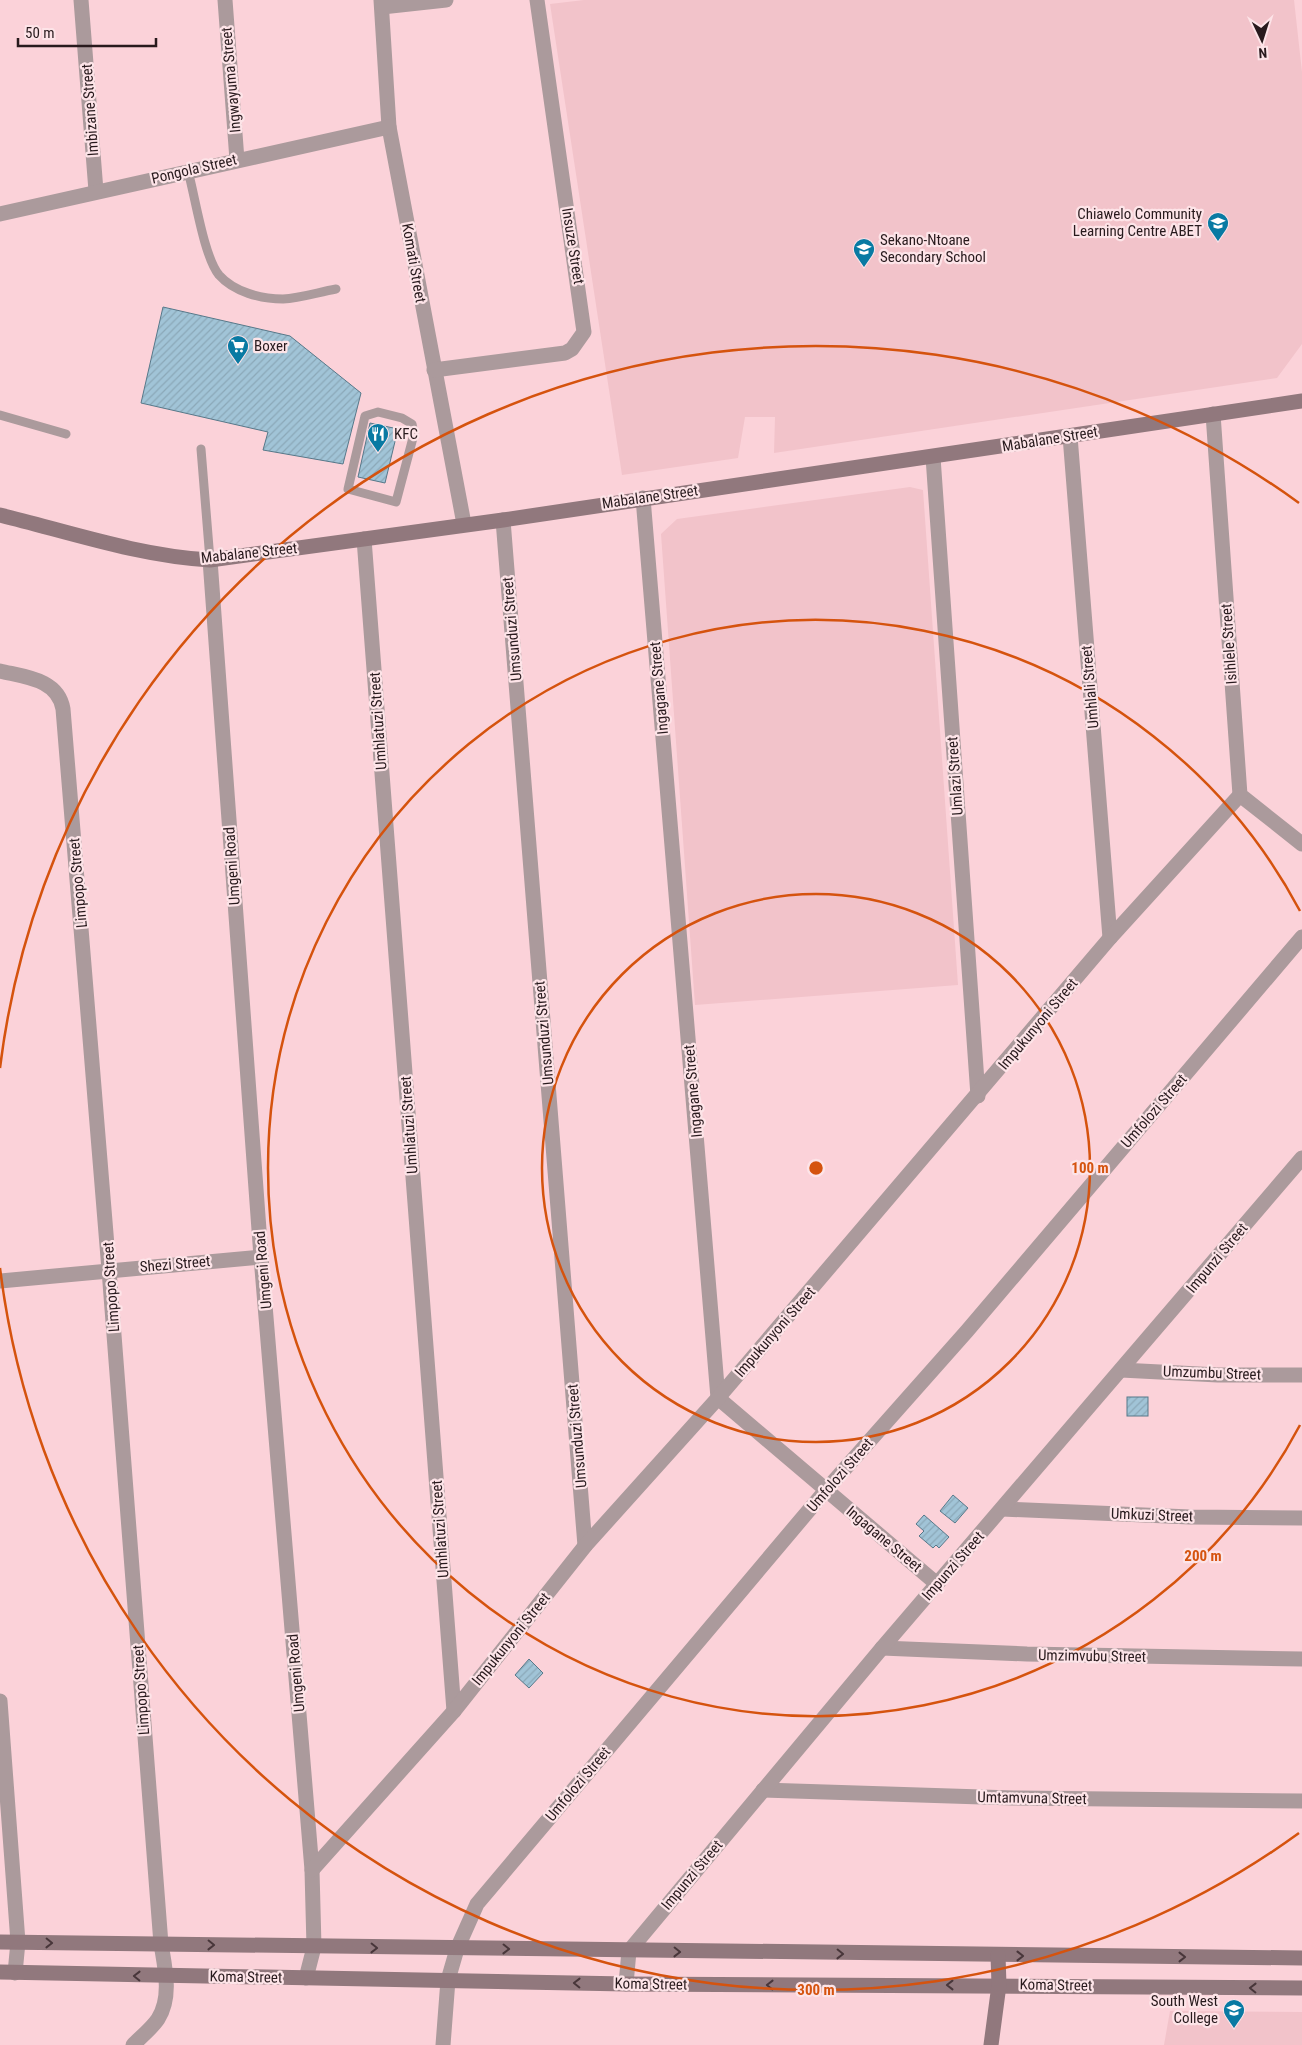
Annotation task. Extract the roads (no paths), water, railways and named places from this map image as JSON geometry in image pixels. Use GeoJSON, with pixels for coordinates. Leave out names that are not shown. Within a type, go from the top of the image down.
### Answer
{"type":"FeatureCollection","features":[{"type":"Feature","properties":{"kind":"main road","name":"Mabalane Street"},"geometry":{"type":"LineString","coordinates":[[0,515],[142,550],[180,558],[210,560],[503,520],[1302,401]]}},
{"type":"Feature","properties":{"kind":"main road","name":"Koma Street"},"geometry":{"type":"LineString","coordinates":[[0,1942],[1302,1958]]}},
{"type":"Feature","properties":{"kind":"main road"},"geometry":{"type":"LineString","coordinates":[[991,2045],[999,1984],[998,1955]]}},
{"type":"Feature","properties":{"kind":"main road","name":"Koma Street"},"geometry":{"type":"LineString","coordinates":[[8,1973],[626,1984],[826,1986],[999,1984],[1302,1988]]}},
{"type":"Feature","properties":{"kind":"street","name":"Imbizane Street"},"geometry":{"type":"LineString","coordinates":[[81,0],[96,191]]}},
{"type":"Feature","properties":{"kind":"street","name":"Ingwayuma Street"},"geometry":{"type":"LineString","coordinates":[[224,0],[237,160]]}},
{"type":"Feature","properties":{"kind":"street"},"geometry":{"type":"LineString","coordinates":[[382,3],[446,0]]}},
{"type":"Feature","properties":{"kind":"street","name":"Insuze Street"},"geometry":{"type":"LineString","coordinates":[[434,370],[565,353],[572,349],[584,332],[537,0]]}},
{"type":"Feature","properties":{"kind":"street","name":"Komati Street"},"geometry":{"type":"LineString","coordinates":[[382,3],[389,127],[464,524]]}},
{"type":"Feature","properties":{"kind":"street","name":"Pongola Street"},"geometry":{"type":"LineString","coordinates":[[0,214],[389,127]]}},
{"type":"Feature","properties":{"kind":"street","name":"Isihlele Street"},"geometry":{"type":"LineString","coordinates":[[1213,414],[1240,795]]}},
{"type":"Feature","properties":{"kind":"street","name":"Umhlali Street"},"geometry":{"type":"LineString","coordinates":[[1070,436],[1110,938]]}},
{"type":"Feature","properties":{"kind":"street","name":"Umlazi Street"},"geometry":{"type":"LineString","coordinates":[[933,456],[978,1096]]}},
{"type":"Feature","properties":{"kind":"street","name":"Ingagane Street"},"geometry":{"type":"LineString","coordinates":[[643,498],[718,1398],[937,1584]]}},
{"type":"Feature","properties":{"kind":"street","name":"Umsunduzi Street"},"geometry":{"type":"LineString","coordinates":[[503,520],[585,1546]]}},
{"type":"Feature","properties":{"kind":"street","name":"Umhlatuzi Street"},"geometry":{"type":"LineString","coordinates":[[364,539],[454,1711]]}},
{"type":"Feature","properties":{"kind":"street","name":"Umgeni Road"},"geometry":{"type":"LineString","coordinates":[[210,560],[261,1257],[312,1870],[314,1947],[306,1978]]}},
{"type":"Feature","properties":{"kind":"street","name":"Limpopo Street"},"geometry":{"type":"LineString","coordinates":[[0,671],[48,684],[56,691],[62,704],[109,1270],[161,1944],[166,1976],[163,2008],[158,2020],[133,2045]]}},
{"type":"Feature","properties":{"kind":"street"},"geometry":{"type":"LineString","coordinates":[[1240,795],[1302,844]]}},
{"type":"Feature","properties":{"kind":"street","name":"Impukunyoni Street"},"geometry":{"type":"LineString","coordinates":[[312,1870],[454,1711],[585,1546],[718,1398],[978,1096],[1110,938],[1240,795]]}},
{"type":"Feature","properties":{"kind":"street","name":"Umfolozi Street"},"geometry":{"type":"LineString","coordinates":[[443,2045],[448,1980],[457,1949],[477,1904],[826,1490],[967,1330],[1302,937]]}},
{"type":"Feature","properties":{"kind":"street","name":"Impunzi Street"},"geometry":{"type":"LineString","coordinates":[[628,1951],[882,1648],[1302,1158]]}},
{"type":"Feature","properties":{"kind":"street","name":"Shezi Street"},"geometry":{"type":"LineString","coordinates":[[0,1281],[261,1257]]}},
{"type":"Feature","properties":{"kind":"street","name":"Umzumbu Street"},"geometry":{"type":"LineString","coordinates":[[1121,1370],[1218,1375],[1302,1375]]}},
{"type":"Feature","properties":{"kind":"street","name":"Umkuzi Street"},"geometry":{"type":"LineString","coordinates":[[1002,1509],[1190,1517],[1302,1518]]}},
{"type":"Feature","properties":{"kind":"street","name":"Umzimvubu Street"},"geometry":{"type":"LineString","coordinates":[[882,1648],[1092,1656],[1302,1659]]}},
{"type":"Feature","properties":{"kind":"street"},"geometry":{"type":"LineString","coordinates":[[0,1701],[18,1942],[8,1973]]}},
{"type":"Feature","properties":{"kind":"street","name":"Umtamvuna Street"},"geometry":{"type":"LineString","coordinates":[[763,1790],[1003,1798],[1302,1801]]}},
{"type":"Feature","properties":{"kind":"street"},"geometry":{"type":"LineString","coordinates":[[626,1984],[628,1951]]}},
{"type":"Feature","properties":{"kind":"lane"},"geometry":{"type":"LineString","coordinates":[[188,171],[210,258],[219,274],[232,286],[264,298],[284,299],[336,289]]}},
{"type":"Feature","properties":{"kind":"lane"},"geometry":{"type":"LineString","coordinates":[[378,412],[402,418],[412,424],[414,434],[396,502],[348,489],[364,416],[378,412]]}},
{"type":"Feature","properties":{"kind":"lane"},"geometry":{"type":"LineString","coordinates":[[0,415],[66,434]]}},
{"type":"Feature","properties":{"kind":"lane"},"geometry":{"type":"LineString","coordinates":[[201,449],[210,560]]}},
{"type":"Feature","properties":{"kind":"place","name":"Chiawelo Community Learning Centre ABET"},"geometry":{"type":"Point","coordinates":[1218,242]}},
{"type":"Feature","properties":{"kind":"place","name":"Sekano-Ntoane Secondary School"},"geometry":{"type":"Point","coordinates":[864,268]}},
{"type":"Feature","properties":{"kind":"place","name":"Boxer"},"geometry":{"type":"Point","coordinates":[238,365]}},
{"type":"Feature","properties":{"kind":"place","name":"KFC"},"geometry":{"type":"Point","coordinates":[378,453]}},
{"type":"Feature","properties":{"kind":"place","name":"South West College"},"geometry":{"type":"Point","coordinates":[1234,2029]}}]}
